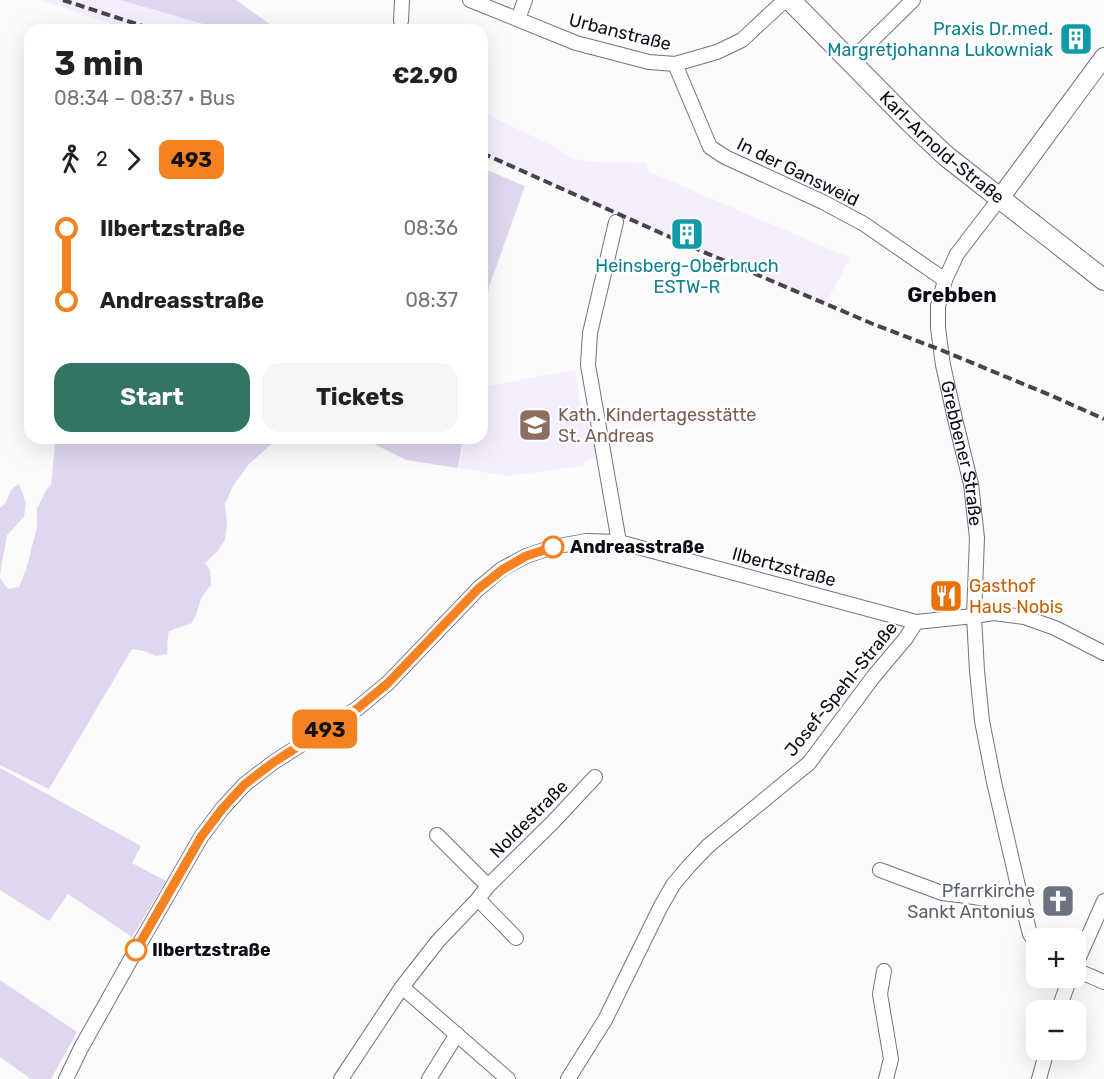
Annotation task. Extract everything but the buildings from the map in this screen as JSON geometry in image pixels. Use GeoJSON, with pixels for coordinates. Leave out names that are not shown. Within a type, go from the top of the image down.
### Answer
{"type":"FeatureCollection","features":[{"type":"Feature","properties":{"kind":"main road","name":"Karl-Arnold-Straße"},"geometry":{"type":"LineString","coordinates":[[790,0],[946,156],[1104,280]]}},
{"type":"Feature","properties":{"kind":"street"},"geometry":{"type":"LineString","coordinates":[[401,21],[402,0]]}},
{"type":"Feature","properties":{"kind":"street","name":"Urbanstraße"},"geometry":{"type":"LineString","coordinates":[[470,0],[576,43],[650,62],[675,64],[717,52],[742,40],[785,0]]}},
{"type":"Feature","properties":{"kind":"street"},"geometry":{"type":"LineString","coordinates":[[518,19],[525,0]]}},
{"type":"Feature","properties":{"kind":"street"},"geometry":{"type":"LineString","coordinates":[[851,61],[913,0]]}},
{"type":"Feature","properties":{"kind":"street","name":"Grebbener Straße"},"geometry":{"type":"LineString","coordinates":[[1028,928],[982,721],[974,616],[977,538],[971,484],[943,365],[938,328],[938,306],[945,280],[957,254],[1104,57]]}},
{"type":"Feature","properties":{"kind":"street","name":"In der Gansweid"},"geometry":{"type":"LineString","coordinates":[[675,64],[710,147],[725,157],[823,202],[864,224],[945,280]]}},
{"type":"Feature","properties":{"kind":"street"},"geometry":{"type":"LineString","coordinates":[[616,222],[590,333],[588,365],[619,542]]}},
{"type":"Feature","properties":{"kind":"street","name":"Ilbertzstraße"},"geometry":{"type":"LineString","coordinates":[[66,1079],[81,1048],[201,837],[222,809],[245,784],[274,762],[358,708],[388,683],[478,589],[502,570],[526,556],[586,541],[619,542],[916,622]]}},
{"type":"Feature","properties":{"kind":"street","name":"Josef-Spehl-Straße"},"geometry":{"type":"LineString","coordinates":[[568,1079],[605,1020],[673,885],[708,846],[809,763],[916,622],[994,613],[1024,617],[1055,628],[1104,654]]}},
{"type":"Feature","properties":{"kind":"street","name":"Noldestraße"},"geometry":{"type":"LineString","coordinates":[[341,1079],[402,987],[438,941],[488,886],[595,777]]}},
{"type":"Feature","properties":{"kind":"street","name":"Noldestraße"},"geometry":{"type":"LineString","coordinates":[[437,835],[488,886]]}},
{"type":"Feature","properties":{"kind":"street"},"geometry":{"type":"LineString","coordinates":[[880,870],[942,893],[1003,903],[1021,899]]}},
{"type":"Feature","properties":{"kind":"street"},"geometry":{"type":"LineString","coordinates":[[478,899],[516,938]]}},
{"type":"Feature","properties":{"kind":"street"},"geometry":{"type":"LineString","coordinates":[[1086,942],[1104,901]]}},
{"type":"Feature","properties":{"kind":"street"},"geometry":{"type":"LineString","coordinates":[[884,971],[880,994],[891,1059],[886,1079]]}},
{"type":"Feature","properties":{"kind":"street"},"geometry":{"type":"LineString","coordinates":[[1086,974],[1104,981]]}},
{"type":"Feature","properties":{"kind":"street"},"geometry":{"type":"LineString","coordinates":[[402,987],[508,1079]]}},
{"type":"Feature","properties":{"kind":"street"},"geometry":{"type":"LineString","coordinates":[[429,1079],[456,1034]]}},
{"type":"Feature","properties":{"kind":"street"},"geometry":{"type":"LineString","coordinates":[[1039,1079],[1044,1060]]}},
{"type":"Feature","properties":{"kind":"shaded area"},"geometry":{"type":"Polygon","coordinates":[[[40,0],[120,0],[203,24],[112,24],[40,0]]]}},
{"type":"Feature","properties":{"kind":"shaded area"},"geometry":{"type":"Polygon","coordinates":[[[120,0],[236,0],[270,24],[203,24],[120,0]]]}},
{"type":"Feature","properties":{"kind":"shaded area"},"geometry":{"type":"Polygon","coordinates":[[[488,115],[553,146],[572,159],[647,163],[647,171],[850,258],[825,305],[536,178],[488,159],[488,115]]]}},
{"type":"Feature","properties":{"kind":"shaded area"},"geometry":{"type":"Polygon","coordinates":[[[488,171],[525,186],[488,293],[488,171]]]}},
{"type":"Feature","properties":{"kind":"shaded area","name":"Kath. Kindertagesstätte St. Andreas"},"geometry":{"type":"Polygon","coordinates":[[[575,370],[582,411],[587,411],[596,458],[585,460],[583,466],[507,476],[459,468],[464,444],[488,444],[488,386],[575,370]]]}},
{"type":"Feature","properties":{"kind":"shaded area"},"geometry":{"type":"Polygon","coordinates":[[[271,444],[249,464],[233,486],[225,504],[227,524],[225,540],[217,552],[205,563],[210,570],[211,585],[201,598],[192,623],[169,631],[167,654],[156,656],[132,649],[49,789],[0,765],[0,578],[8,589],[19,587],[26,570],[37,527],[37,509],[51,485],[55,445],[271,444]]]}},
{"type":"Feature","properties":{"kind":"shaded area"},"geometry":{"type":"Polygon","coordinates":[[[374,444],[462,444],[458,468],[406,460],[374,444]]]}},
{"type":"Feature","properties":{"kind":"shaded area"},"geometry":{"type":"Polygon","coordinates":[[[18,484],[26,503],[24,517],[7,535],[0,574],[0,508],[5,504],[11,490],[18,484]]]}},
{"type":"Feature","properties":{"kind":"shaded area"},"geometry":{"type":"Polygon","coordinates":[[[0,768],[141,846],[132,863],[166,881],[132,937],[68,894],[49,921],[0,890],[0,768]]]}},
{"type":"Feature","properties":{"kind":"shaded area"},"geometry":{"type":"Polygon","coordinates":[[[0,980],[77,1032],[51,1079],[31,1079],[0,1057],[0,980]]]}},
{"type":"Feature","properties":{"kind":"railway"},"geometry":{"type":"LineString","coordinates":[[63,0],[137,24]]}},
{"type":"Feature","properties":{"kind":"railway"},"geometry":{"type":"LineString","coordinates":[[488,156],[699,250],[1104,419]]}},
{"type":"Feature","properties":{"kind":"bus line","name":"493"},"geometry":{"type":"LineString","coordinates":[[136,950],[201,837],[245,784],[274,762],[358,708],[388,683],[478,589],[502,570],[526,556],[553,547]]}},
{"type":"Feature","properties":{"kind":"place","name":"Praxis Dr.med. Margretjohanna Lukowniak"},"geometry":{"type":"Point","coordinates":[1076,39]}},
{"type":"Feature","properties":{"kind":"place","name":"Heinsberg-Oberbruch ESTW-R"},"geometry":{"type":"Point","coordinates":[687,234]}},
{"type":"Feature","properties":{"kind":"place","name":"Kath. Kindertagesstätte St. Andreas"},"geometry":{"type":"Point","coordinates":[535,425]}},
{"type":"Feature","properties":{"kind":"place","name":"Andreasstraße"},"geometry":{"type":"Point","coordinates":[553,547]}},
{"type":"Feature","properties":{"kind":"place","name":"Gasthof Haus Nobis"},"geometry":{"type":"Point","coordinates":[946,596]}},
{"type":"Feature","properties":{"kind":"place","name":"Pfarrkirche Sankt Antonius"},"geometry":{"type":"Point","coordinates":[1058,901]}},
{"type":"Feature","properties":{"kind":"place","name":"Ilbertzstraße"},"geometry":{"type":"Point","coordinates":[136,950]}},
{"type":"Feature","properties":{"kind":"district","name":"Grebben"},"geometry":{"type":"Point","coordinates":[952,295]}}]}
